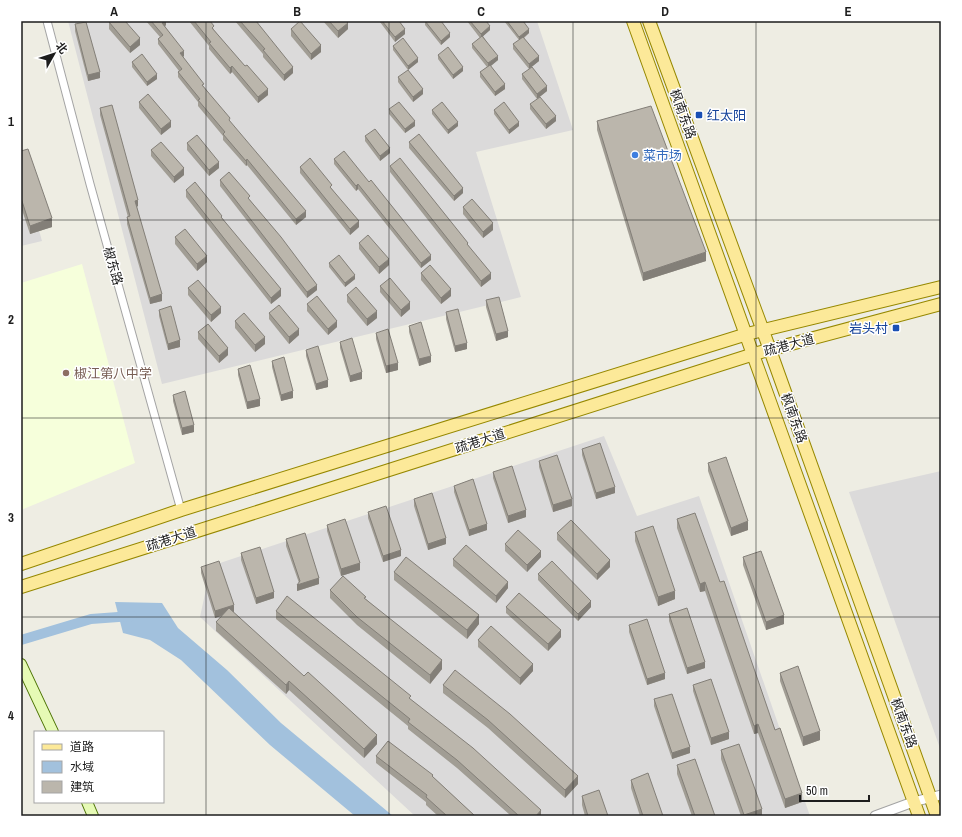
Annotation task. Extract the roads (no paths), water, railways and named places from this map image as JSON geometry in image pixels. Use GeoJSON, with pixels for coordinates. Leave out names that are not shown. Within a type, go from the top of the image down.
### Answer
{"type":"FeatureCollection","features":[{"type":"Feature","properties":{"kind":"main road"},"geometry":{"type":"LineString","coordinates":[[633,21],[747,334],[919,816]]}},
{"type":"Feature","properties":{"kind":"main road","name":"枫南东路"},"geometry":{"type":"LineString","coordinates":[[649,21],[762,330],[936,796],[936,816]]}},
{"type":"Feature","properties":{"kind":"main road","name":"疏港大道"},"geometry":{"type":"LineString","coordinates":[[21,564],[182,510],[747,334],[941,287]]}},
{"type":"Feature","properties":{"kind":"main road","name":"疏港大道"},"geometry":{"type":"LineString","coordinates":[[21,587],[754,354],[941,304]]}},
{"type":"Feature","properties":{"kind":"main road"},"geometry":{"type":"LineString","coordinates":[[21,664],[53,731]]}},
{"type":"Feature","properties":{"kind":"main road"},"geometry":{"type":"LineString","coordinates":[[87,803],[93,816]]}},
{"type":"Feature","properties":{"kind":"street","name":"椒东路"},"geometry":{"type":"LineString","coordinates":[[48,21],[90,184],[182,510]]}},
{"type":"Feature","properties":{"kind":"street"},"geometry":{"type":"LineString","coordinates":[[875,816],[913,802],[936,796]]}},
{"type":"Feature","properties":{"kind":"water"},"geometry":{"type":"Polygon","coordinates":[[[115,602],[162,603],[178,628],[227,670],[281,723],[393,816],[355,816],[270,745],[181,660],[150,640],[123,633],[115,602]]]}},
{"type":"Feature","properties":{"kind":"waterway"},"geometry":{"type":"LineString","coordinates":[[21,640],[91,619],[132,616]]}},
{"type":"Feature","properties":{"kind":"place","name":"红太阳"},"geometry":{"type":"Point","coordinates":[699,115]}},
{"type":"Feature","properties":{"kind":"place","name":"菜市场"},"geometry":{"type":"Point","coordinates":[635,155]}},
{"type":"Feature","properties":{"kind":"place","name":"岩头村"},"geometry":{"type":"Point","coordinates":[896,328]}},
{"type":"Feature","properties":{"kind":"place","name":"椒江第八中学"},"geometry":{"type":"Point","coordinates":[66,373]}}]}
